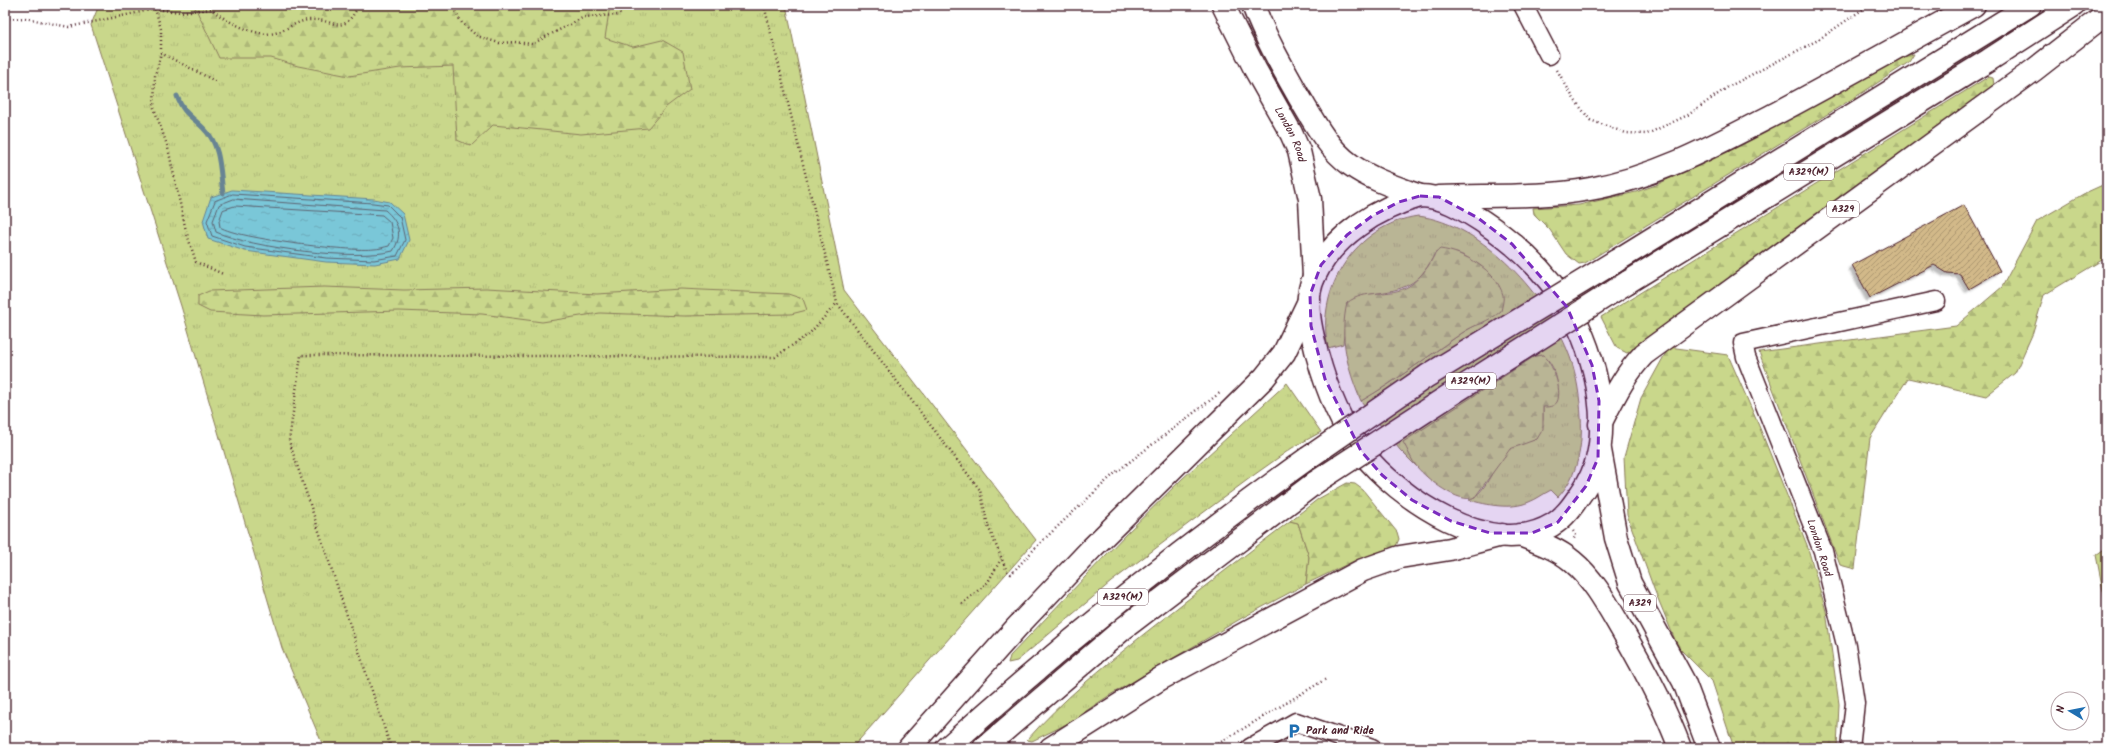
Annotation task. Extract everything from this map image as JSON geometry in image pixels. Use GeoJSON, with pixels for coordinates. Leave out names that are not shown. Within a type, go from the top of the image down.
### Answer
{"type":"FeatureCollection","features":[{"type":"Feature","properties":{"kind":"main road","name":"London Road"},"geometry":{"type":"LineString","coordinates":[[1223,5],[1255,70],[1291,134],[1298,151],[1310,199],[1314,277]]}},
{"type":"Feature","properties":{"kind":"main road"},"geometry":{"type":"LineString","coordinates":[[1051,748],[1160,679],[1363,570],[1400,557],[1450,549],[1511,535],[1546,529],[1566,514],[1586,486],[1595,467],[1600,449],[1599,401],[1592,365],[1567,307],[1535,266],[1512,244],[1478,218],[1429,196],[1372,178],[1350,164],[1321,134],[1277,58],[1265,35],[1253,5]]}},
{"type":"Feature","properties":{"kind":"main road"},"geometry":{"type":"LineString","coordinates":[[909,748],[1017,627],[1092,548],[1264,378],[1284,353],[1309,301],[1314,277],[1329,255],[1355,228],[1399,202],[1429,196],[1559,193],[1618,182],[1662,169],[1741,132],[1974,5]]}},
{"type":"Feature","properties":{"kind":"main road","name":"A329(M)"},"geometry":{"type":"LineString","coordinates":[[947,748],[1039,667],[1154,572],[1308,458],[1434,372],[2030,5]]}},
{"type":"Feature","properties":{"kind":"main road","name":"A329(M)"},"geometry":{"type":"LineString","coordinates":[[984,748],[1124,628],[1316,482],[1628,282],[1989,60],[2074,5]]}},
{"type":"Feature","properties":{"kind":"main road","name":"A329"},"geometry":{"type":"LineString","coordinates":[[1600,424],[1623,380],[1632,366],[1644,354],[2034,70],[2107,13]]}},
{"type":"Feature","properties":{"kind":"main road"},"geometry":{"type":"LineString","coordinates":[[1309,301],[1312,336],[1325,379],[1346,426],[1361,451],[1395,488],[1425,508],[1462,526],[1511,535]]}},
{"type":"Feature","properties":{"kind":"main road","name":"A329"},"geometry":{"type":"LineString","coordinates":[[1600,449],[1616,538],[1630,583],[1684,682],[1709,748]]}},
{"type":"Feature","properties":{"kind":"main road","name":"A329"},"geometry":{"type":"LineString","coordinates":[[1511,535],[1564,555],[1574,562],[1591,580],[1642,664],[1680,748]]}},
{"type":"Feature","properties":{"kind":"street"},"geometry":{"type":"LineString","coordinates":[[1523,5],[1549,55]]}},
{"type":"Feature","properties":{"kind":"street","name":"London Road"},"geometry":{"type":"LineString","coordinates":[[1850,748],[1855,703],[1846,645],[1823,551],[1746,357],[1743,343],[1936,301]]}},
{"type":"Feature","properties":{"kind":"street"},"geometry":{"type":"LineString","coordinates":[[1250,748],[1296,722],[1372,748]]}},
{"type":"Feature","properties":{"kind":"path"},"geometry":{"type":"LineString","coordinates":[[154,5],[161,29],[161,53],[155,76],[154,108],[168,148],[186,231],[196,262],[223,274]]}},
{"type":"Feature","properties":{"kind":"path"},"geometry":{"type":"LineString","coordinates":[[5,19],[25,18],[69,27],[155,9],[180,12],[211,9],[222,18],[253,32],[274,34],[304,20],[322,20],[341,25],[351,21],[359,5]]}},
{"type":"Feature","properties":{"kind":"path"},"geometry":{"type":"LineString","coordinates":[[451,5],[462,23],[477,36],[492,42],[532,44],[584,17],[619,15],[626,5]]}},
{"type":"Feature","properties":{"kind":"path"},"geometry":{"type":"LineString","coordinates":[[764,5],[837,304],[980,490],[988,526],[1001,559],[1010,574],[1040,543],[1115,473],[1226,388]]}},
{"type":"Feature","properties":{"kind":"path"},"geometry":{"type":"LineString","coordinates":[[1549,55],[1574,99],[1590,120],[1626,133],[1647,134],[1688,115],[1728,87],[1818,40],[1869,5]]}},
{"type":"Feature","properties":{"kind":"path"},"geometry":{"type":"LineString","coordinates":[[161,53],[217,82]]}},
{"type":"Feature","properties":{"kind":"path"},"geometry":{"type":"LineString","coordinates":[[391,748],[289,442],[301,355],[775,357],[809,334],[837,304]]}},
{"type":"Feature","properties":{"kind":"path"},"geometry":{"type":"LineString","coordinates":[[962,604],[988,582],[1001,559]]}},
{"type":"Feature","properties":{"kind":"path"},"geometry":{"type":"LineString","coordinates":[[1211,748],[1326,679]]}},
{"type":"Feature","properties":{"kind":"highlighted area"},"geometry":{"type":"Polygon","coordinates":[[[1420,196],[1439,197],[1478,218],[1512,244],[1567,307],[1592,365],[1599,401],[1598,458],[1586,486],[1558,522],[1532,533],[1490,533],[1451,521],[1412,500],[1382,475],[1361,451],[1325,379],[1311,326],[1310,295],[1321,265],[1347,235],[1372,216],[1399,202],[1420,196]]]}},
{"type":"Feature","properties":{"kind":"green space"},"geometry":{"type":"Polygon","coordinates":[[[99,5],[786,5],[844,290],[1036,540],[852,748],[324,748],[282,648],[181,306],[91,25],[99,5]]]}},
{"type":"Feature","properties":{"kind":"green space"},"geometry":{"type":"Polygon","coordinates":[[[194,5],[610,5],[605,38],[633,47],[662,40],[683,52],[690,89],[666,107],[648,128],[581,134],[493,125],[471,146],[457,140],[453,66],[400,68],[349,76],[298,66],[271,58],[219,58],[194,5]]]}},
{"type":"Feature","properties":{"kind":"green space"},"geometry":{"type":"Polygon","coordinates":[[[1914,54],[1909,62],[1865,91],[1585,263],[1579,264],[1566,254],[1550,230],[1534,214],[1533,208],[1579,205],[1636,192],[1656,185],[1739,145],[1908,55],[1914,54]]]}},
{"type":"Feature","properties":{"kind":"green space"},"geometry":{"type":"Polygon","coordinates":[[[1988,77],[1993,78],[1994,85],[1634,349],[1627,353],[1617,348],[1601,317],[1988,77]]]}},
{"type":"Feature","properties":{"kind":"green space"},"geometry":{"type":"Polygon","coordinates":[[[2107,183],[2107,257],[2044,295],[2032,335],[2015,373],[1986,396],[1908,378],[1870,438],[1855,569],[1840,565],[1759,352],[1956,326],[2002,287],[2037,221],[2085,193],[2107,183]]]}},
{"type":"Feature","properties":{"kind":"green space"},"geometry":{"type":"Polygon","coordinates":[[[1418,216],[1443,222],[1466,233],[1489,248],[1530,288],[1560,334],[1570,357],[1576,379],[1580,402],[1581,438],[1575,470],[1565,489],[1558,497],[1551,490],[1529,502],[1515,506],[1483,504],[1469,500],[1476,496],[1481,490],[1499,461],[1510,449],[1520,444],[1537,439],[1543,420],[1543,407],[1558,395],[1558,384],[1555,373],[1547,358],[1543,355],[1535,356],[1404,442],[1416,466],[1400,450],[1361,401],[1389,384],[1462,333],[1474,326],[1484,323],[1483,268],[1471,260],[1461,254],[1449,252],[1435,253],[1430,263],[1419,277],[1406,286],[1370,294],[1347,303],[1343,344],[1328,348],[1326,325],[1328,303],[1334,282],[1345,263],[1359,246],[1376,232],[1396,222],[1418,216]]]}},
{"type":"Feature","properties":{"kind":"green space"},"geometry":{"type":"Polygon","coordinates":[[[1440,249],[1469,258],[1486,270],[1494,278],[1503,295],[1501,311],[1492,318],[1462,333],[1399,377],[1361,401],[1348,365],[1344,341],[1347,303],[1354,298],[1361,296],[1393,292],[1409,286],[1422,274],[1440,249]]]}},
{"type":"Feature","properties":{"kind":"green space"},"geometry":{"type":"Polygon","coordinates":[[[324,287],[404,290],[486,288],[597,294],[681,289],[788,294],[803,299],[807,310],[791,314],[684,316],[600,313],[542,322],[482,314],[399,311],[263,315],[210,312],[198,306],[198,296],[209,291],[324,287]]]}},
{"type":"Feature","properties":{"kind":"green space"},"geometry":{"type":"Polygon","coordinates":[[[1669,347],[1728,355],[1759,426],[1807,545],[1826,611],[1839,704],[1837,748],[1734,748],[1712,681],[1678,647],[1654,589],[1627,515],[1624,457],[1641,398],[1669,347]]]}},
{"type":"Feature","properties":{"kind":"green space"},"geometry":{"type":"Polygon","coordinates":[[[1543,355],[1550,364],[1556,377],[1559,391],[1557,402],[1553,406],[1543,407],[1543,429],[1537,439],[1510,449],[1475,497],[1461,497],[1444,490],[1428,478],[1417,467],[1403,442],[1535,356],[1543,355]]]}},
{"type":"Feature","properties":{"kind":"green space"},"geometry":{"type":"Polygon","coordinates":[[[1287,383],[1321,432],[1292,448],[1254,475],[1111,582],[1017,661],[1008,663],[1010,656],[1125,535],[1183,478],[1287,383]]]}},
{"type":"Feature","properties":{"kind":"green space"},"geometry":{"type":"Polygon","coordinates":[[[1347,483],[1355,484],[1363,490],[1397,532],[1399,539],[1396,546],[1354,561],[1306,584],[1309,557],[1298,523],[1290,521],[1318,499],[1347,483]]]}},
{"type":"Feature","properties":{"kind":"green space"},"geometry":{"type":"Polygon","coordinates":[[[1290,521],[1298,523],[1309,557],[1306,584],[1242,618],[1110,695],[1065,725],[1032,741],[1027,740],[1054,711],[1113,659],[1198,591],[1290,521]]]}},
{"type":"Feature","properties":{"kind":"green space"},"geometry":{"type":"Polygon","coordinates":[[[2107,547],[2107,611],[2096,555],[2107,547]]]}},
{"type":"Feature","properties":{"kind":"water"},"geometry":{"type":"Polygon","coordinates":[[[232,190],[374,199],[390,202],[403,214],[409,240],[400,259],[375,264],[326,262],[245,251],[208,239],[203,221],[211,197],[232,190]]]}},
{"type":"Feature","properties":{"kind":"building"},"geometry":{"type":"Polygon","coordinates":[[[1964,205],[2000,271],[1969,289],[1960,274],[1947,273],[1934,265],[1870,298],[1852,265],[1964,205]]]}},
{"type":"Feature","properties":{"kind":"waterway"},"geometry":{"type":"LineString","coordinates":[[177,96],[186,112],[202,126],[215,144],[219,160],[223,193]]}},
{"type":"Feature","properties":{"kind":"place","name":"Park and Ride"},"geometry":{"type":"Point","coordinates":[1294,731]}}]}
